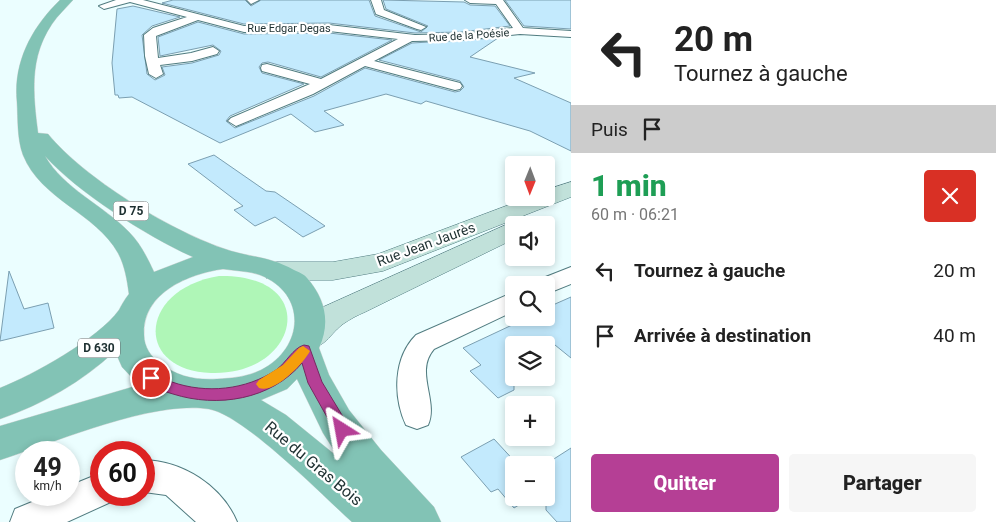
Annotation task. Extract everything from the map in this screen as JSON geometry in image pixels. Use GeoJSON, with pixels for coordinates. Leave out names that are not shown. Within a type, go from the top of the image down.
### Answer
{"type":"FeatureCollection","features":[{"type":"Feature","properties":{"kind":"main road","name":"D 75"},"geometry":{"type":"LineString","coordinates":[[67,0],[46,24],[31,52],[25,76],[30,143],[34,156],[63,191],[115,231],[127,244],[140,268],[138,305]]}},
{"type":"Feature","properties":{"kind":"main road","name":"D 75"},"geometry":{"type":"LineString","coordinates":[[29,117],[53,153],[88,184],[181,242],[231,260]]}},
{"type":"Feature","properties":{"kind":"main road","name":"Rue Jean Jaurès"},"geometry":{"type":"LineString","coordinates":[[276,270],[333,271],[382,262],[571,190]]}},
{"type":"Feature","properties":{"kind":"main road"},"geometry":{"type":"LineString","coordinates":[[544,216],[571,205]]}},
{"type":"Feature","properties":{"kind":"main road","name":"Rue Jean Jaurès"},"geometry":{"type":"LineString","coordinates":[[308,343],[332,316],[505,233]]}},
{"type":"Feature","properties":{"kind":"main road"},"geometry":{"type":"LineString","coordinates":[[0,444],[130,402],[245,391],[264,384],[288,369],[308,343],[312,316],[306,298],[294,282],[276,270],[254,263],[231,260],[207,262],[183,269],[162,280],[138,305],[128,342],[135,361],[145,373],[158,382],[198,394]]}},
{"type":"Feature","properties":{"kind":"main road","name":"D 630"},"geometry":{"type":"LineString","coordinates":[[0,404],[42,386],[66,372],[106,342],[138,305]]}},
{"type":"Feature","properties":{"kind":"main road","name":"Rue du Gras Bois"},"geometry":{"type":"LineString","coordinates":[[308,343],[315,383],[331,414],[381,480],[419,522]]}},
{"type":"Feature","properties":{"kind":"main road","name":"Rue du Gras Bois"},"geometry":{"type":"LineString","coordinates":[[198,394],[242,408],[273,427],[384,522]]}},
{"type":"Feature","properties":{"kind":"street"},"geometry":{"type":"LineString","coordinates":[[104,6],[127,0]]}},
{"type":"Feature","properties":{"kind":"street","name":"Rue Edgar Degas"},"geometry":{"type":"LineString","coordinates":[[132,0],[244,29],[334,28],[410,38]]}},
{"type":"Feature","properties":{"kind":"street"},"geometry":{"type":"LineString","coordinates":[[376,0],[380,12],[421,26]]}},
{"type":"Feature","properties":{"kind":"street"},"geometry":{"type":"LineString","coordinates":[[470,0],[498,0]]}},
{"type":"Feature","properties":{"kind":"street","name":"Rue de la Poésie"},"geometry":{"type":"LineString","coordinates":[[410,38],[461,37],[520,31],[498,0]]}},
{"type":"Feature","properties":{"kind":"street"},"geometry":{"type":"LineString","coordinates":[[198,17],[151,33],[149,36],[154,68],[213,51]]}},
{"type":"Feature","properties":{"kind":"street"},"geometry":{"type":"LineString","coordinates":[[520,31],[571,34]]}},
{"type":"Feature","properties":{"kind":"street"},"geometry":{"type":"LineString","coordinates":[[236,121],[321,83],[410,38]]}},
{"type":"Feature","properties":{"kind":"street"},"geometry":{"type":"LineString","coordinates":[[363,62],[455,86]]}},
{"type":"Feature","properties":{"kind":"street"},"geometry":{"type":"LineString","coordinates":[[267,68],[321,83]]}},
{"type":"Feature","properties":{"kind":"street"},"geometry":{"type":"LineString","coordinates":[[555,282],[571,275]]}},
{"type":"Feature","properties":{"kind":"street"},"geometry":{"type":"LineString","coordinates":[[417,416],[411,374],[414,355],[418,348],[425,342],[505,305]]}},
{"type":"Feature","properties":{"kind":"street"},"geometry":{"type":"LineString","coordinates":[[155,475],[179,483],[189,490],[219,522]]}},
{"type":"Feature","properties":{"kind":"street"},"geometry":{"type":"LineString","coordinates":[[28,522],[90,494]]}},
{"type":"Feature","properties":{"kind":"green space"},"geometry":{"type":"Polygon","coordinates":[[[219,276],[252,280],[274,291],[285,307],[287,325],[280,343],[264,359],[241,370],[211,373],[186,369],[168,358],[158,344],[156,328],[161,312],[173,296],[192,284],[219,276]]]}},
{"type":"Feature","properties":{"kind":"building"},"geometry":{"type":"Polygon","coordinates":[[[173,0],[245,0],[251,6],[261,0],[369,0],[375,16],[421,32],[428,26],[386,9],[383,0],[464,2],[470,5],[495,6],[510,26],[461,32],[415,33],[329,23],[244,24],[162,3],[173,0]]]}},
{"type":"Feature","properties":{"kind":"building"},"geometry":{"type":"Polygon","coordinates":[[[505,0],[571,0],[571,29],[524,26],[505,0]]]}},
{"type":"Feature","properties":{"kind":"building"},"geometry":{"type":"Polygon","coordinates":[[[133,6],[180,17],[152,26],[142,35],[147,74],[155,80],[165,75],[162,67],[192,63],[219,55],[221,51],[213,45],[160,56],[158,37],[198,22],[244,34],[329,33],[392,40],[321,77],[268,62],[262,63],[259,67],[262,73],[304,84],[230,116],[226,121],[235,128],[314,96],[365,68],[455,92],[460,91],[464,87],[460,81],[379,60],[412,43],[498,38],[470,57],[535,73],[514,78],[571,103],[571,151],[530,131],[426,101],[421,104],[386,94],[324,111],[344,125],[315,132],[291,114],[220,143],[132,97],[119,98],[118,95],[115,95],[112,63],[117,9],[133,6]]]}},
{"type":"Feature","properties":{"kind":"building"},"geometry":{"type":"Polygon","coordinates":[[[214,155],[266,191],[275,192],[325,226],[303,237],[275,217],[255,226],[234,210],[243,206],[188,164],[214,155]]]}},
{"type":"Feature","properties":{"kind":"building"},"geometry":{"type":"Polygon","coordinates":[[[9,271],[24,309],[48,303],[54,328],[0,341],[9,271]]]}},
{"type":"Feature","properties":{"kind":"building"},"geometry":{"type":"Polygon","coordinates":[[[571,297],[571,358],[555,345],[555,336],[505,336],[505,386],[514,386],[514,390],[498,398],[470,371],[481,365],[463,348],[510,326],[555,326],[555,304],[571,297]]]}},
{"type":"Feature","properties":{"kind":"building"},"geometry":{"type":"Polygon","coordinates":[[[494,439],[510,456],[505,456],[505,497],[498,489],[491,492],[461,457],[494,439]]]}},
{"type":"Feature","properties":{"kind":"building"},"geometry":{"type":"Polygon","coordinates":[[[571,448],[571,522],[557,522],[546,510],[546,506],[555,506],[555,458],[571,448]]]}},
{"type":"Feature","properties":{"kind":"slow traffic"},"geometry":{"type":"LineString","coordinates":[[264,384],[288,369],[300,357],[303,351]]}},
{"type":"Feature","properties":{"kind":"route"},"geometry":{"type":"LineString","coordinates":[[151,378],[174,390],[191,394],[224,395],[255,388],[273,380],[295,363],[304,350],[322,398],[342,430]]}}]}
